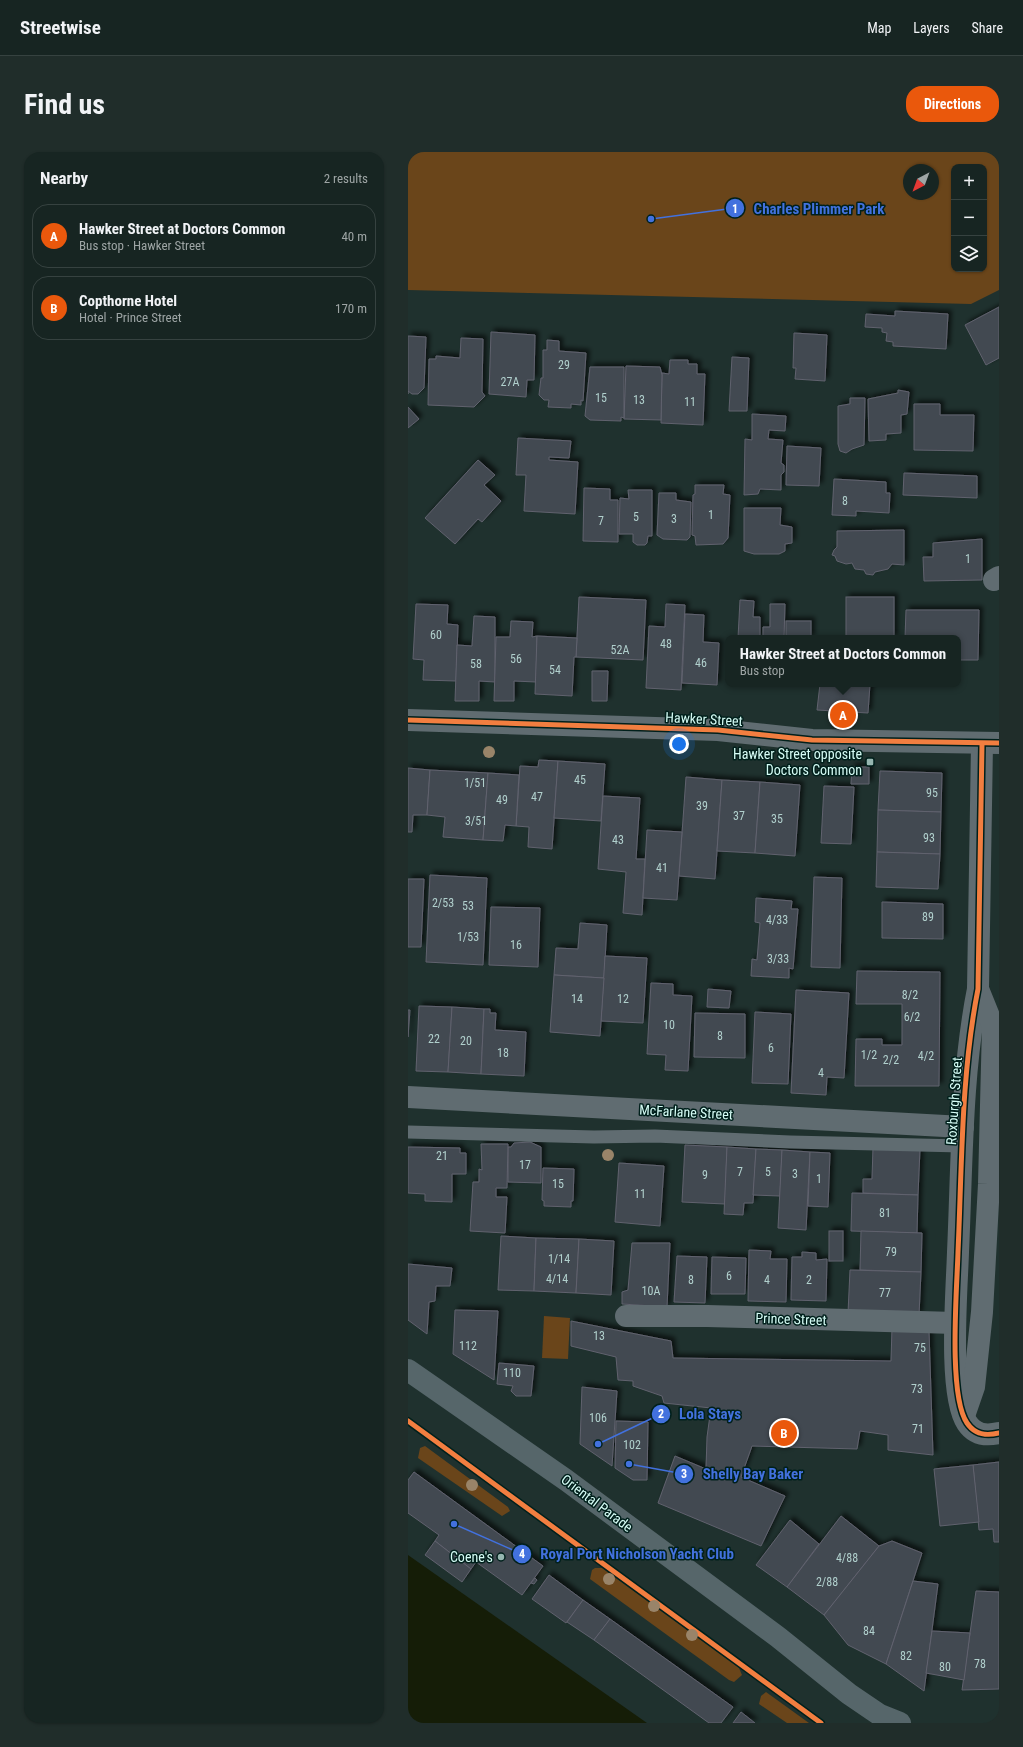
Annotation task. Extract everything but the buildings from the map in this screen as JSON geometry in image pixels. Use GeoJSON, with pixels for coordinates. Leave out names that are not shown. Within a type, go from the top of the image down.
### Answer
{"type":"FeatureCollection","features":[{"type":"Feature","properties":{"kind":"main road","name":"Oriental Parade"},"geometry":{"type":"LineString","coordinates":[[408,1370],[566,1480],[778,1637],[848,1694],[880,1714],[900,1723]]}},
{"type":"Feature","properties":{"kind":"street","name":"Hawker Street"},"geometry":{"type":"LineString","coordinates":[[408,720],[718,730],[812,740],[990,744]]}},
{"type":"Feature","properties":{"kind":"street","name":"Roxburgh Street"},"geometry":{"type":"LineString","coordinates":[[990,744],[978,989],[972,1020],[963,1136],[956,1324],[957,1389],[964,1416],[973,1430],[979,1433],[986,1435],[999,1433]]}},
{"type":"Feature","properties":{"kind":"street","name":"Roxburgh Street"},"geometry":{"type":"LineString","coordinates":[[964,1416],[974,1387],[982,1312],[990,1184],[993,1026],[978,989]]}},
{"type":"Feature","properties":{"kind":"street","name":"McFarlane Street"},"geometry":{"type":"LineString","coordinates":[[408,1097],[963,1136]]}},
{"type":"Feature","properties":{"kind":"street","name":"Prince Street"},"geometry":{"type":"LineString","coordinates":[[626,1316],[707,1316],[956,1324]]}},
{"type":"Feature","properties":{"kind":"lane"},"geometry":{"type":"LineString","coordinates":[[408,1132],[655,1136],[790,1142],[963,1136]]}},
{"type":"Feature","properties":{"kind":"shaded area"},"geometry":{"type":"Polygon","coordinates":[[[408,152],[999,152],[999,290],[971,304],[408,290],[408,152]]]}},
{"type":"Feature","properties":{"kind":"shaded area"},"geometry":{"type":"Polygon","coordinates":[[[544,1316],[570,1318],[568,1359],[542,1358],[544,1316]]]}},
{"type":"Feature","properties":{"kind":"shaded area"},"geometry":{"type":"Polygon","coordinates":[[[425,1446],[508,1507],[510,1511],[502,1516],[418,1458],[420,1448],[425,1446]]]}},
{"type":"Feature","properties":{"kind":"shaded area"},"geometry":{"type":"Polygon","coordinates":[[[408,1555],[647,1723],[408,1723],[408,1555]]]}},
{"type":"Feature","properties":{"kind":"shaded area"},"geometry":{"type":"Polygon","coordinates":[[[595,1568],[602,1568],[739,1668],[742,1675],[734,1682],[729,1680],[590,1579],[592,1570],[595,1568]]]}},
{"type":"Feature","properties":{"kind":"shaded area"},"geometry":{"type":"Polygon","coordinates":[[[766,1692],[809,1723],[787,1723],[759,1704],[761,1696],[766,1692]]]}},
{"type":"Feature","properties":{"kind":"cycle path"},"geometry":{"type":"LineString","coordinates":[[408,720],[718,730],[812,740],[999,743]]}},
{"type":"Feature","properties":{"kind":"cycle path"},"geometry":{"type":"LineString","coordinates":[[982,744],[978,989],[972,1021],[965,1087],[955,1340],[957,1390],[961,1409],[967,1423],[970,1427],[981,1434],[999,1433]]}},
{"type":"Feature","properties":{"kind":"cycle path"},"geometry":{"type":"LineString","coordinates":[[408,1421],[821,1723]]}},
{"type":"Feature","properties":{"kind":"place","name":"Charles Plimmer Park"},"geometry":{"type":"Point","coordinates":[651,219]}},
{"type":"Feature","properties":{"kind":"place","name":"Hawker Street at Doctors Common"},"geometry":{"type":"Point","coordinates":[843,715]}},
{"type":"Feature","properties":{"kind":"place","name":"Hawker Street opposite Doctors Common"},"geometry":{"type":"Point","coordinates":[870,762]}},
{"type":"Feature","properties":{"kind":"place","name":"Copthorne Hotel"},"geometry":{"type":"Point","coordinates":[784,1433]}},
{"type":"Feature","properties":{"kind":"place","name":"Lola Stays"},"geometry":{"type":"Point","coordinates":[598,1444]}},
{"type":"Feature","properties":{"kind":"place","name":"Shelly Bay Baker"},"geometry":{"type":"Point","coordinates":[629,1464]}},
{"type":"Feature","properties":{"kind":"place","name":"Royal Port Nicholson Yacht Club"},"geometry":{"type":"Point","coordinates":[454,1524]}},
{"type":"Feature","properties":{"kind":"place","name":"Coene's"},"geometry":{"type":"Point","coordinates":[501,1557]}}]}
